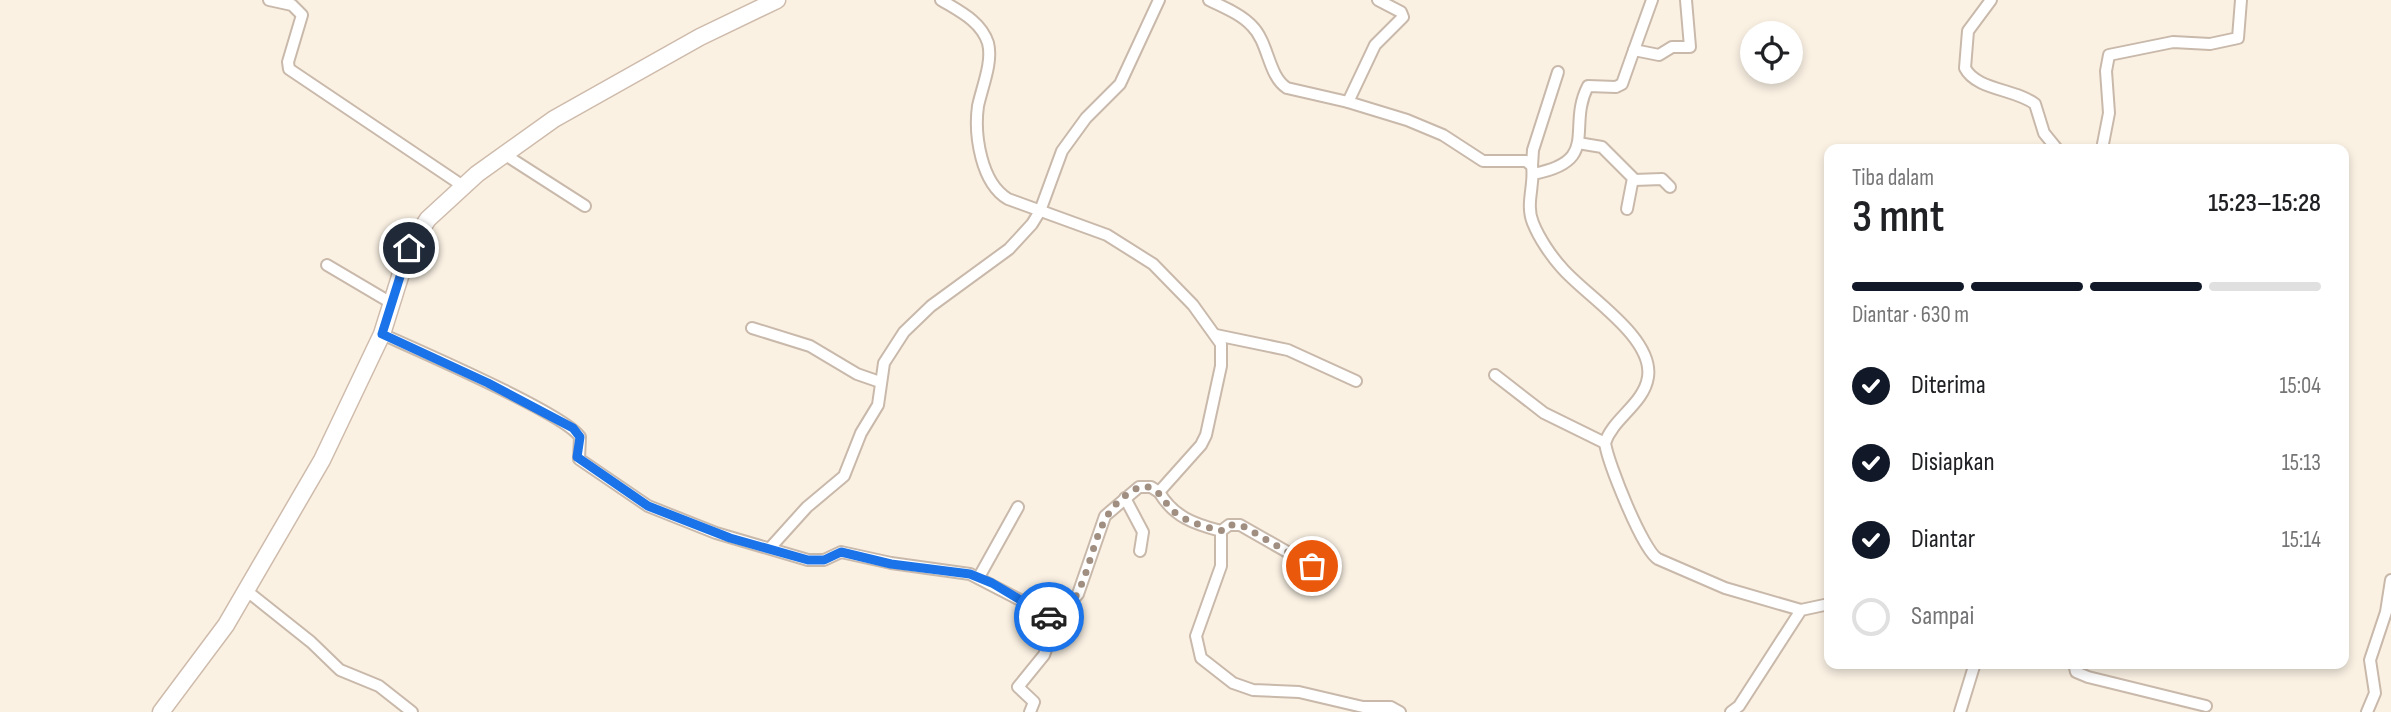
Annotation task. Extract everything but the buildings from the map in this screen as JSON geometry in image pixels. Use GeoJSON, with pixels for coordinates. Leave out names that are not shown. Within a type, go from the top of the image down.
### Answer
{"type":"FeatureCollection","features":[{"type":"Feature","properties":{"kind":"street"},"geometry":{"type":"LineString","coordinates":[[269,0],[292,5],[302,16],[288,62],[289,69],[463,186]]}},
{"type":"Feature","properties":{"kind":"street"},"geometry":{"type":"LineString","coordinates":[[161,712],[199,664],[247,591],[322,460],[382,334],[415,237],[428,219],[463,186],[504,154],[568,110],[700,37],[777,0]]}},
{"type":"Feature","properties":{"kind":"street"},"geometry":{"type":"LineString","coordinates":[[941,0],[979,26],[988,43],[989,54],[978,111],[978,131],[980,149],[992,186],[1008,199],[1107,234],[1153,264],[1184,294],[1216,335],[1223,357],[1206,435],[1201,446],[1159,492]]}},
{"type":"Feature","properties":{"kind":"street"},"geometry":{"type":"LineString","coordinates":[[770,548],[807,507],[844,476],[861,433],[878,405],[880,382],[892,347],[915,320],[1009,249],[1040,211],[1062,151],[1086,118],[1120,84],[1159,0]]}},
{"type":"Feature","properties":{"kind":"street"},"geometry":{"type":"LineString","coordinates":[[1209,0],[1252,26],[1283,86],[1348,102],[1433,130],[1483,161],[1526,161],[1533,170]]}},
{"type":"Feature","properties":{"kind":"street"},"geometry":{"type":"LineString","coordinates":[[1348,102],[1375,45],[1403,18],[1401,12],[1378,0]]}},
{"type":"Feature","properties":{"kind":"street"},"geometry":{"type":"LineString","coordinates":[[1533,170],[1565,164],[1578,143],[1587,88],[1622,84],[1652,0]]}},
{"type":"Feature","properties":{"kind":"street"},"geometry":{"type":"LineString","coordinates":[[1634,50],[1659,55],[1672,47],[1690,47],[1686,0]]}},
{"type":"Feature","properties":{"kind":"street"},"geometry":{"type":"LineString","coordinates":[[1991,0],[1968,31],[1965,68],[1974,79],[2033,102],[2044,133],[2053,144]]}},
{"type":"Feature","properties":{"kind":"street"},"geometry":{"type":"LineString","coordinates":[[2103,144],[2109,113],[2106,71],[2109,55],[2173,42],[2210,44],[2238,38],[2241,0]]}},
{"type":"Feature","properties":{"kind":"street"},"geometry":{"type":"LineString","coordinates":[[1558,72],[1534,150],[1530,214],[1541,237],[1562,268],[1634,337],[1645,353],[1649,370],[1643,391],[1611,430],[1605,443]]}},
{"type":"Feature","properties":{"kind":"street"},"geometry":{"type":"LineString","coordinates":[[1578,143],[1602,147],[1634,180],[1662,179],[1670,187]]}},
{"type":"Feature","properties":{"kind":"street"},"geometry":{"type":"LineString","coordinates":[[504,154],[584,206]]}},
{"type":"Feature","properties":{"kind":"street"},"geometry":{"type":"LineString","coordinates":[[1628,209],[1634,180]]}},
{"type":"Feature","properties":{"kind":"street"},"geometry":{"type":"LineString","coordinates":[[327,265],[393,304]]}},
{"type":"Feature","properties":{"kind":"street"},"geometry":{"type":"LineString","coordinates":[[752,328],[810,346],[857,374],[880,382]]}},
{"type":"Feature","properties":{"kind":"street"},"geometry":{"type":"LineString","coordinates":[[382,334],[488,383],[573,428],[580,437],[577,457],[641,503],[716,533],[819,561],[841,552],[891,564],[979,577],[1042,614],[1057,619]]}},
{"type":"Feature","properties":{"kind":"street"},"geometry":{"type":"LineString","coordinates":[[1216,335],[1289,350],[1356,381]]}},
{"type":"Feature","properties":{"kind":"street"},"geometry":{"type":"LineString","coordinates":[[1495,375],[1544,413],[1605,443],[1640,539],[1651,556],[1725,589],[1801,610],[1824,605]]}},
{"type":"Feature","properties":{"kind":"street"},"geometry":{"type":"LineString","coordinates":[[1030,712],[1035,704],[1034,700],[1018,687],[1044,655],[1057,619],[1078,594],[1100,524],[1125,498],[1142,486],[1159,492],[1168,507],[1180,516],[1221,531]]}},
{"type":"Feature","properties":{"kind":"street"},"geometry":{"type":"LineString","coordinates":[[1125,498],[1143,532],[1140,551]]}},
{"type":"Feature","properties":{"kind":"street"},"geometry":{"type":"LineString","coordinates":[[979,577],[1018,507]]}},
{"type":"Feature","properties":{"kind":"street"},"geometry":{"type":"LineString","coordinates":[[1312,566],[1241,525],[1228,525],[1221,531],[1221,566],[1196,636],[1201,658],[1233,683],[1253,690],[1299,692],[1363,707],[1391,707],[1400,712]]}},
{"type":"Feature","properties":{"kind":"street"},"geometry":{"type":"LineString","coordinates":[[2367,712],[2375,693],[2370,660],[2386,612],[2391,580]]}},
{"type":"Feature","properties":{"kind":"street"},"geometry":{"type":"LineString","coordinates":[[247,591],[311,642],[340,670],[379,686],[412,712]]}},
{"type":"Feature","properties":{"kind":"street"},"geometry":{"type":"LineString","coordinates":[[1731,712],[1801,610]]}},
{"type":"Feature","properties":{"kind":"street"},"geometry":{"type":"LineString","coordinates":[[1960,712],[1973,669]]}},
{"type":"Feature","properties":{"kind":"street"},"geometry":{"type":"LineString","coordinates":[[2075,669],[2076,672],[2088,677],[2206,706]]}},
{"type":"Feature","properties":{"kind":"way so far"},"geometry":{"type":"LineString","coordinates":[[1049,617],[1057,619],[1068,609],[1087,572],[1100,524],[1105,516],[1139,486],[1151,487],[1159,492],[1174,512],[1201,526],[1221,531],[1228,525],[1241,525],[1273,546],[1312,566]]}},
{"type":"Feature","properties":{"kind":"route"},"geometry":{"type":"LineString","coordinates":[[409,248],[382,334],[488,383],[573,428],[580,437],[577,457],[641,503],[716,533],[808,560],[824,560],[841,552],[891,564],[970,574],[992,583],[1049,617]]}}]}
